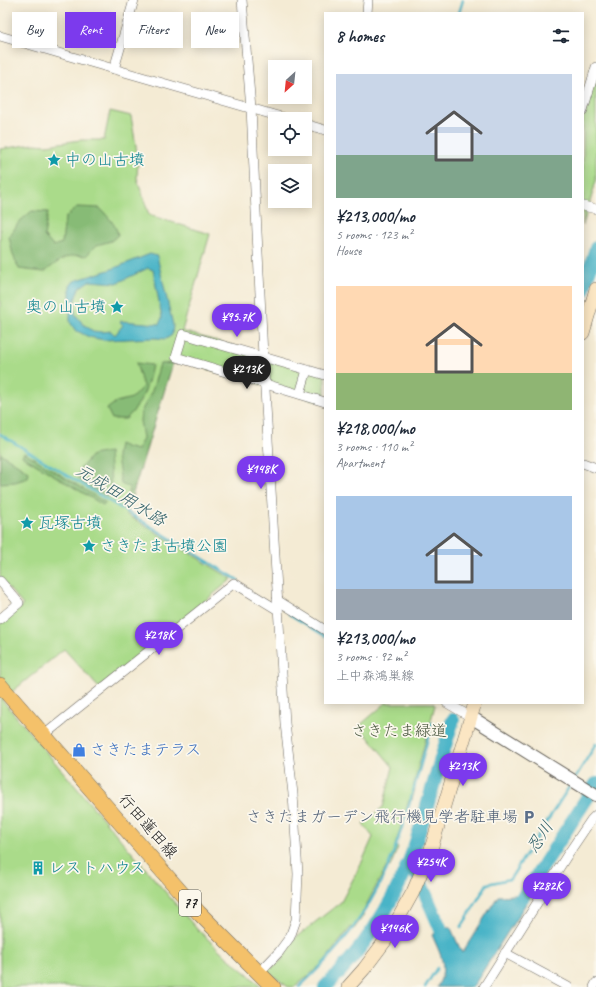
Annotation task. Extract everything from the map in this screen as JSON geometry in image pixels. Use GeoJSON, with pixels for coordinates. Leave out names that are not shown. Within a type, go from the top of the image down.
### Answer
{"type":"FeatureCollection","features":[{"type":"Feature","properties":{"kind":"main road"},"geometry":{"type":"LineString","coordinates":[[584,330],[596,289]]}},
{"type":"Feature","properties":{"kind":"main road","name":"行田蓮田線"},"geometry":{"type":"LineString","coordinates":[[0,685],[199,913],[258,974],[273,987]]}},
{"type":"Feature","properties":{"kind":"main road"},"geometry":{"type":"LineString","coordinates":[[348,987],[364,969],[388,937],[413,892],[425,863],[467,715],[474,704]]}},
{"type":"Feature","properties":{"kind":"street"},"geometry":{"type":"LineString","coordinates":[[114,69],[134,0]]}},
{"type":"Feature","properties":{"kind":"street"},"geometry":{"type":"LineString","coordinates":[[242,0],[251,108],[277,600],[285,723],[293,794],[298,874],[296,920],[290,937],[284,946],[258,974]]}},
{"type":"Feature","properties":{"kind":"street"},"geometry":{"type":"LineString","coordinates":[[367,12],[368,0]]}},
{"type":"Feature","properties":{"kind":"street"},"geometry":{"type":"LineString","coordinates":[[0,36],[268,113]]}},
{"type":"Feature","properties":{"kind":"street"},"geometry":{"type":"LineString","coordinates":[[584,107],[596,67]]}},
{"type":"Feature","properties":{"kind":"street"},"geometry":{"type":"LineString","coordinates":[[312,126],[324,130]]}},
{"type":"Feature","properties":{"kind":"street"},"geometry":{"type":"LineString","coordinates":[[584,206],[595,209]]}},
{"type":"Feature","properties":{"kind":"street"},"geometry":{"type":"LineString","coordinates":[[324,375],[264,356],[183,334],[176,357],[324,402]]}},
{"type":"Feature","properties":{"kind":"street"},"geometry":{"type":"LineString","coordinates":[[300,394],[307,370]]}},
{"type":"Feature","properties":{"kind":"street"},"geometry":{"type":"LineString","coordinates":[[584,464],[596,468]]}},
{"type":"Feature","properties":{"kind":"street"},"geometry":{"type":"LineString","coordinates":[[0,581],[19,603],[0,619]]}},
{"type":"Feature","properties":{"kind":"street"},"geometry":{"type":"LineString","coordinates":[[44,735],[234,584],[278,610]]}},
{"type":"Feature","properties":{"kind":"street"},"geometry":{"type":"LineString","coordinates":[[277,600],[324,629]]}},
{"type":"Feature","properties":{"kind":"street"},"geometry":{"type":"LineString","coordinates":[[448,704],[596,795]]}},
{"type":"Feature","properties":{"kind":"street"},"geometry":{"type":"LineString","coordinates":[[484,987],[568,854],[596,815]]}},
{"type":"Feature","properties":{"kind":"street"},"geometry":{"type":"LineString","coordinates":[[505,954],[568,987]]}},
{"type":"Feature","properties":{"kind":"street"},"geometry":{"type":"LineString","coordinates":[[594,987],[596,983]]}},
{"type":"Feature","properties":{"kind":"green space"},"geometry":{"type":"Polygon","coordinates":[[[596,76],[596,181],[584,222],[584,117],[596,76]]]}},
{"type":"Feature","properties":{"kind":"green space","name":"さきたま古墳公園"},"geometry":{"type":"Polygon","coordinates":[[[110,111],[131,116],[138,159],[137,178],[149,215],[210,234],[182,331],[324,373],[324,403],[174,359],[126,514],[232,579],[99,688],[64,649],[2,700],[196,928],[261,987],[0,987],[0,624],[23,605],[0,578],[0,149],[34,144],[47,145],[80,140],[104,140],[110,111]]]}},
{"type":"Feature","properties":{"kind":"green space"},"geometry":{"type":"Polygon","coordinates":[[[77,207],[100,208],[113,224],[118,235],[111,241],[97,245],[86,256],[79,255],[68,257],[59,261],[44,272],[19,269],[13,255],[9,237],[19,222],[32,211],[48,212],[44,236],[53,246],[62,243],[65,218],[77,207]]]}},
{"type":"Feature","properties":{"kind":"green space"},"geometry":{"type":"Polygon","coordinates":[[[136,363],[152,365],[144,394],[132,413],[126,419],[112,419],[107,409],[116,402],[132,398],[143,386],[136,363]]]}},
{"type":"Feature","properties":{"kind":"green space"},"geometry":{"type":"Polygon","coordinates":[[[173,363],[128,509],[124,507],[130,488],[121,484],[117,456],[119,444],[137,450],[143,438],[140,421],[141,412],[152,391],[160,364],[173,363]]]}},
{"type":"Feature","properties":{"kind":"green space"},"geometry":{"type":"Polygon","coordinates":[[[24,452],[106,503],[103,505],[22,456],[24,452]]]}},
{"type":"Feature","properties":{"kind":"green space"},"geometry":{"type":"Polygon","coordinates":[[[109,452],[111,485],[108,497],[85,484],[78,478],[80,469],[92,455],[109,452]]]}},
{"type":"Feature","properties":{"kind":"green space"},"geometry":{"type":"Polygon","coordinates":[[[0,453],[29,472],[28,478],[15,482],[0,483],[0,453]]]}},
{"type":"Feature","properties":{"kind":"green space","name":"さきたま緑道"},"geometry":{"type":"Polygon","coordinates":[[[385,704],[435,705],[413,787],[415,789],[412,800],[409,800],[395,846],[398,847],[390,867],[387,866],[362,913],[364,915],[354,929],[351,927],[322,964],[295,987],[288,987],[267,971],[282,960],[291,941],[341,902],[373,837],[363,824],[383,807],[393,767],[359,726],[385,704]]]}},
{"type":"Feature","properties":{"kind":"water"},"geometry":{"type":"Polygon","coordinates":[[[150,254],[157,256],[173,325],[172,335],[166,339],[104,340],[89,337],[75,330],[70,322],[70,286],[74,281],[112,269],[150,254]],[[148,268],[117,283],[89,281],[79,288],[75,300],[75,314],[83,324],[93,331],[111,331],[115,335],[123,325],[120,322],[121,321],[159,324],[162,318],[153,270],[148,268]]]}},
{"type":"Feature","properties":{"kind":"water"},"geometry":{"type":"Polygon","coordinates":[[[515,895],[527,902],[473,987],[437,987],[441,980],[443,967],[432,935],[450,926],[462,953],[498,896],[515,895]]]}},
{"type":"Feature","properties":{"kind":"waterway"},"geometry":{"type":"LineString","coordinates":[[459,12],[463,0]]}},
{"type":"Feature","properties":{"kind":"waterway"},"geometry":{"type":"LineString","coordinates":[[584,288],[596,248]]}},
{"type":"Feature","properties":{"kind":"waterway","name":"元成田用水路"},"geometry":{"type":"LineString","coordinates":[[0,434],[238,580]]}},
{"type":"Feature","properties":{"kind":"waterway","name":"元成田用水路"},"geometry":{"type":"LineString","coordinates":[[289,614],[324,635]]}},
{"type":"Feature","properties":{"kind":"waterway"},"geometry":{"type":"LineString","coordinates":[[325,987],[363,944],[385,911],[403,877],[416,842],[453,720]]}},
{"type":"Feature","properties":{"kind":"waterway","name":"元成田用水路"},"geometry":{"type":"LineString","coordinates":[[299,987],[338,947],[360,917],[379,886],[399,837],[432,723]]}},
{"type":"Feature","properties":{"kind":"waterway"},"geometry":{"type":"LineString","coordinates":[[575,778],[596,744]]}},
{"type":"Feature","properties":{"kind":"waterway"},"geometry":{"type":"LineString","coordinates":[[461,928],[487,884],[510,879],[571,784]]}},
{"type":"Feature","properties":{"kind":"waterway","name":"忍川"},"geometry":{"type":"LineString","coordinates":[[507,912],[523,897],[596,784]]}},
{"type":"Feature","properties":{"kind":"waterway"},"geometry":{"type":"LineString","coordinates":[[415,870],[449,948]]}},
{"type":"Feature","properties":{"kind":"waterway"},"geometry":{"type":"LineString","coordinates":[[425,987],[437,968]]}},
{"type":"Feature","properties":{"kind":"place","name":"中の山古墳"},"geometry":{"type":"Point","coordinates":[54,160]}},
{"type":"Feature","properties":{"kind":"place","name":"奥の山古墳"},"geometry":{"type":"Point","coordinates":[117,307]}},
{"type":"Feature","properties":{"kind":"place","name":"瓦塚古墳"},"geometry":{"type":"Point","coordinates":[27,523]}},
{"type":"Feature","properties":{"kind":"place","name":"さきたま古墳公園"},"geometry":{"type":"Point","coordinates":[89,546]}},
{"type":"Feature","properties":{"kind":"place","name":"さきたまテラス"},"geometry":{"type":"Point","coordinates":[79,750]}},
{"type":"Feature","properties":{"kind":"place","name":"さきたまガーデン飛行機見学者駐車場"},"geometry":{"type":"Point","coordinates":[529,817]}},
{"type":"Feature","properties":{"kind":"place","name":"レストハウス"},"geometry":{"type":"Point","coordinates":[38,868]}}]}
